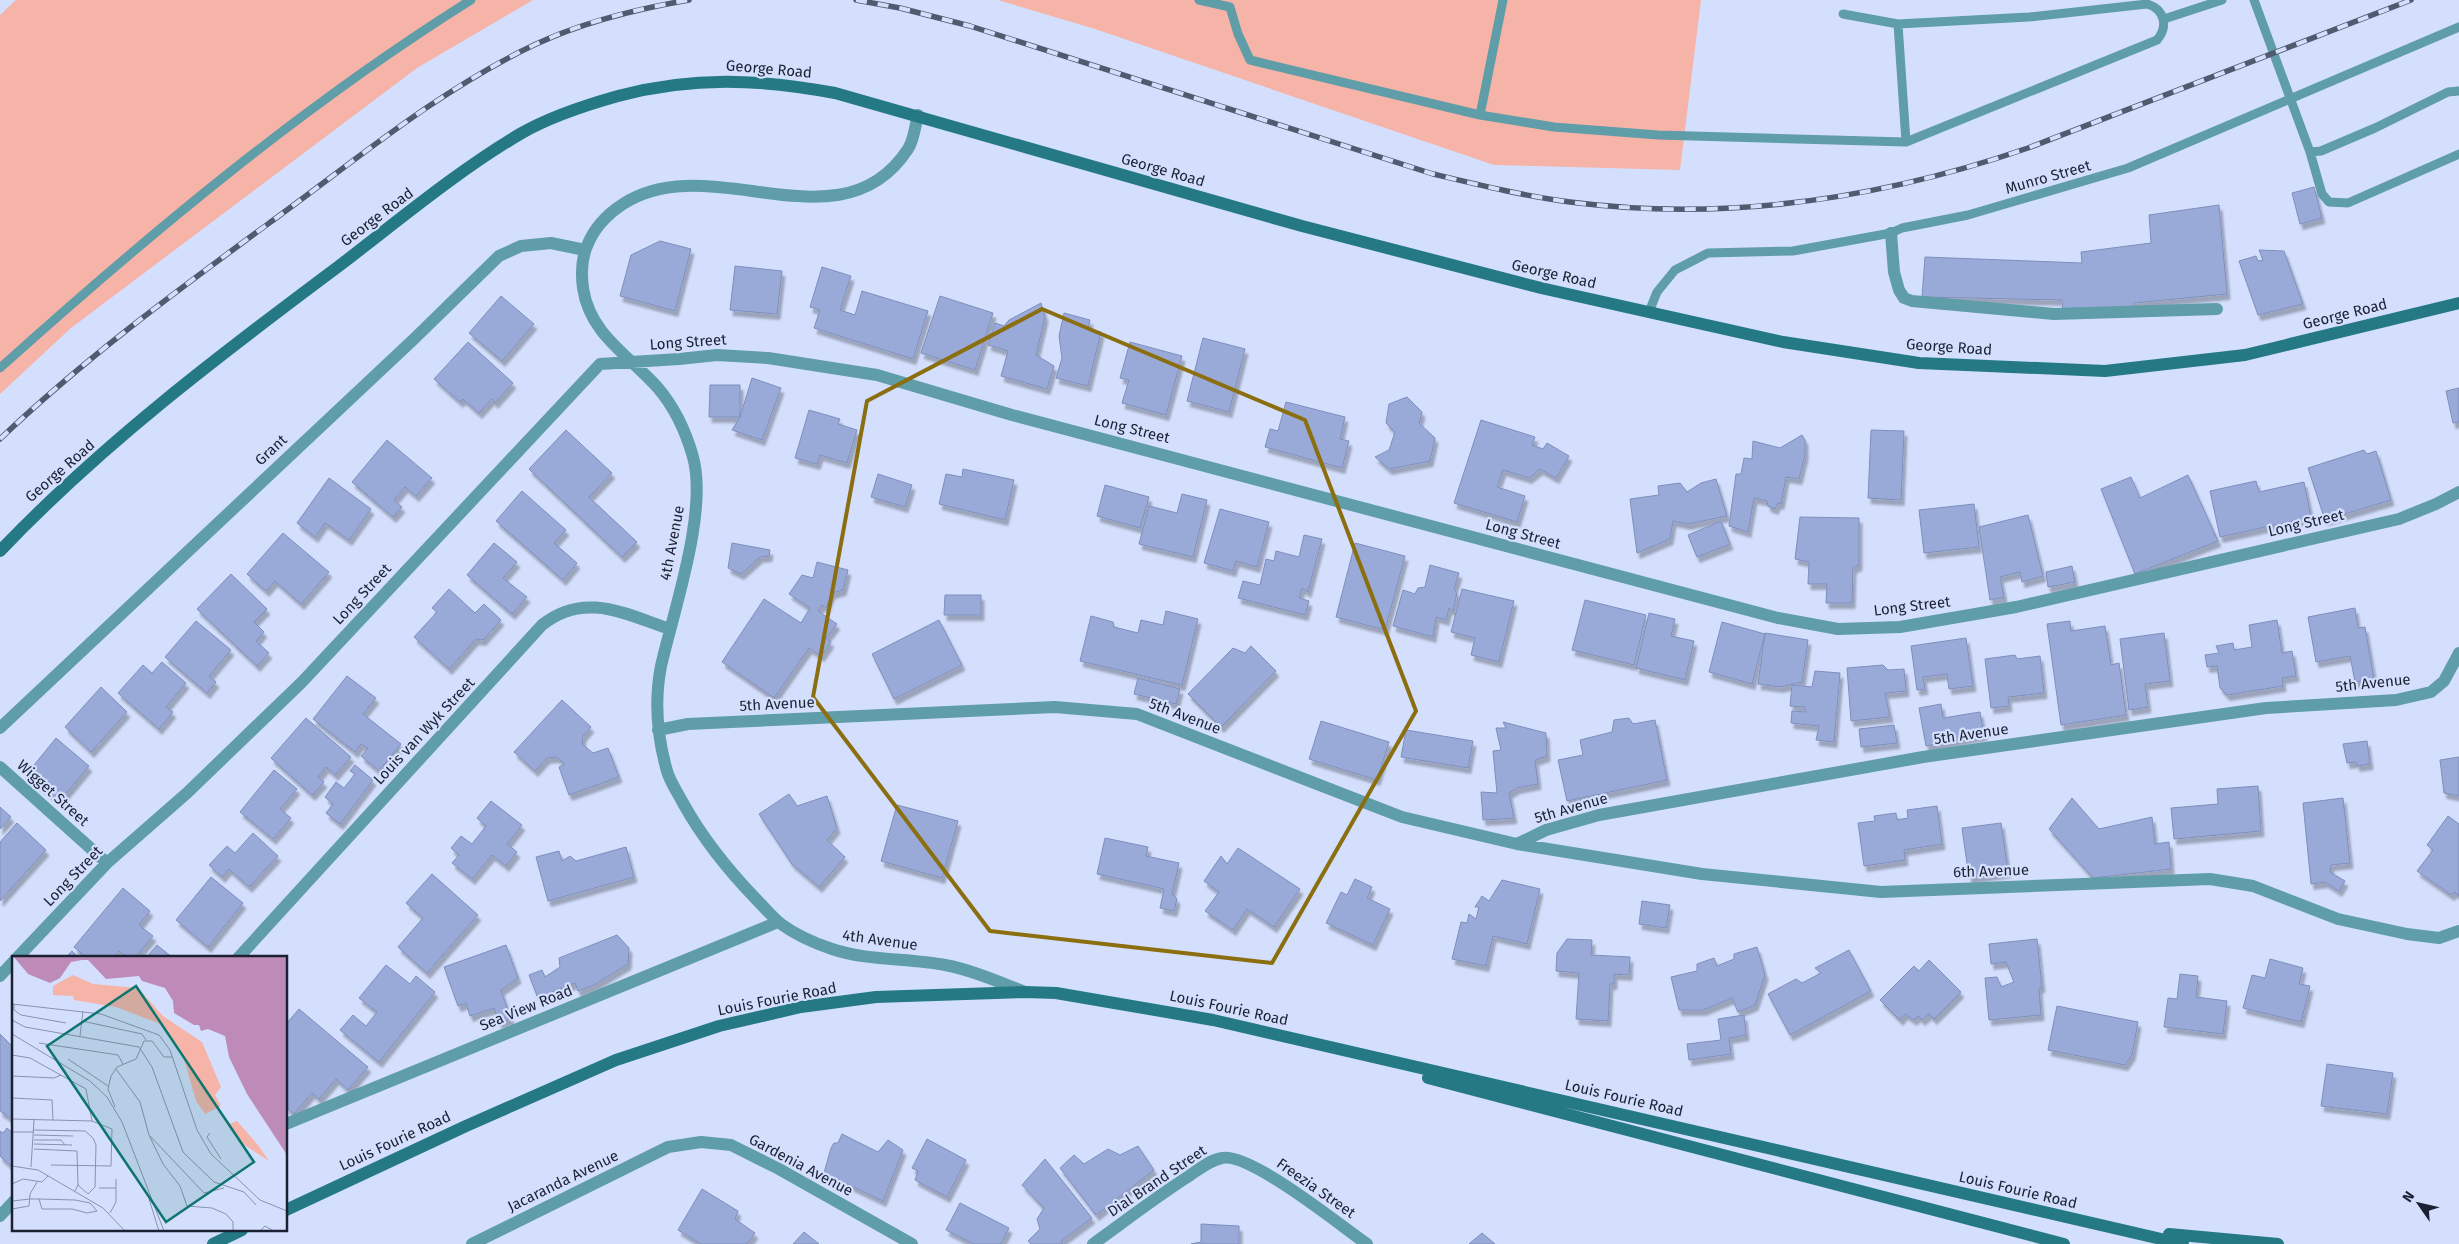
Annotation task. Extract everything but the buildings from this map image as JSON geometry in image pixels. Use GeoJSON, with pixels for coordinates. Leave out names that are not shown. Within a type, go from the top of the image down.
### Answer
{"type":"FeatureCollection","features":[{"type":"Feature","properties":{"kind":"main road","name":"George Road"},"geometry":{"type":"LineString","coordinates":[[0,551],[36,512],[202,369],[462,173],[521,134],[554,119],[617,96],[667,86],[728,80],[786,84],[835,93],[918,115],[1302,226],[1541,288],[1783,342],[1919,363],[2105,371],[2245,355],[2459,303]]}},
{"type":"Feature","properties":{"kind":"main road","name":"Louis Fourie Road"},"geometry":{"type":"LineString","coordinates":[[288,1209],[466,1126],[616,1060],[719,1026],[801,1007],[876,997],[1025,992],[1056,994],[1213,1020],[2183,1244]]}},
{"type":"Feature","properties":{"kind":"main road"},"geometry":{"type":"LineString","coordinates":[[1213,1020],[1596,1123],[2064,1244]]}},
{"type":"Feature","properties":{"kind":"main road"},"geometry":{"type":"LineString","coordinates":[[2114,1229],[2278,1244]]}},
{"type":"Feature","properties":{"kind":"main road"},"geometry":{"type":"LineString","coordinates":[[212,1244],[238,1232]]}},
{"type":"Feature","properties":{"kind":"street","name":"4th Avenue"},"geometry":{"type":"LineString","coordinates":[[918,115],[910,147],[882,176],[864,189],[817,197],[781,196],[707,185],[679,185],[652,189],[633,197],[608,213],[592,233],[581,262],[586,305],[599,328],[630,362],[658,388],[672,408],[685,431],[698,475],[696,515],[657,688],[658,730],[668,775],[695,824],[726,867],[778,922],[804,938],[834,950],[946,965],[1025,992]]}},
{"type":"Feature","properties":{"kind":"street"},"geometry":{"type":"LineString","coordinates":[[1891,233],[1896,282],[1904,298],[1912,301],[2054,314],[2217,309]]}},
{"type":"Feature","properties":{"kind":"street","name":"Grant"},"geometry":{"type":"LineString","coordinates":[[0,728],[416,338],[499,256],[521,246],[551,243],[585,250]]}},
{"type":"Feature","properties":{"kind":"street","name":"Long Street"},"geometry":{"type":"LineString","coordinates":[[19,956],[107,864],[187,793],[302,682],[600,364],[717,354],[768,358],[877,375],[1012,415],[1208,465],[1778,618],[1838,629],[1900,627],[2016,607],[2113,586],[2190,566],[2399,519],[2436,504],[2459,492]]}},
{"type":"Feature","properties":{"kind":"street","name":"Louis van Wyk Street"},"geometry":{"type":"LineString","coordinates":[[240,956],[542,625],[553,616],[570,609],[592,606],[670,629]]}},
{"type":"Feature","properties":{"kind":"street","name":"5th Avenue"},"geometry":{"type":"LineString","coordinates":[[658,730],[688,724],[1056,707],[1137,714],[1402,817],[1517,844],[1546,830],[1599,815],[1923,757],[2266,708],[2396,700],[2430,692],[2444,681],[2459,653]]}},
{"type":"Feature","properties":{"kind":"street","name":"Wigget Street"},"geometry":{"type":"LineString","coordinates":[[0,767],[107,864]]}},
{"type":"Feature","properties":{"kind":"street","name":"6th Avenue"},"geometry":{"type":"LineString","coordinates":[[1517,844],[1702,874],[1882,892],[2210,879],[2253,886],[2338,919],[2407,934],[2439,938],[2459,931]]}},
{"type":"Feature","properties":{"kind":"street","name":"Sea View Road"},"geometry":{"type":"LineString","coordinates":[[288,1123],[778,922]]}},
{"type":"Feature","properties":{"kind":"street"},"geometry":{"type":"LineString","coordinates":[[0,976],[12,963]]}},
{"type":"Feature","properties":{"kind":"street","name":"Gardenia Avenue"},"geometry":{"type":"LineString","coordinates":[[668,1147],[701,1142],[731,1145],[779,1169],[912,1244]]}},
{"type":"Feature","properties":{"kind":"street","name":"Jacaranda Avenue"},"geometry":{"type":"LineString","coordinates":[[472,1244],[668,1147]]}},
{"type":"Feature","properties":{"kind":"street","name":"Dial Brand Street"},"geometry":{"type":"LineString","coordinates":[[1093,1244],[1209,1163],[1224,1157],[1243,1160]]}},
{"type":"Feature","properties":{"kind":"street","name":"Freezia Street"},"geometry":{"type":"LineString","coordinates":[[1243,1160],[1262,1170],[1367,1244]]}},
{"type":"Feature","properties":{"kind":"street"},"geometry":{"type":"LineString","coordinates":[[0,1216],[12,1203]]}},
{"type":"Feature","properties":{"kind":"lane"},"geometry":{"type":"LineString","coordinates":[[0,368],[86,291],[240,164],[404,42],[471,0]]}},
{"type":"Feature","properties":{"kind":"lane"},"geometry":{"type":"LineString","coordinates":[[1199,0],[1230,7],[1238,34],[1250,60],[1480,115],[1554,127],[1658,135],[1906,142],[2158,40],[2164,27],[2164,19],[2159,10],[2146,4],[2029,17],[1898,24],[1844,14]]}},
{"type":"Feature","properties":{"kind":"lane"},"geometry":{"type":"LineString","coordinates":[[1480,115],[1503,0]]}},
{"type":"Feature","properties":{"kind":"lane"},"geometry":{"type":"LineString","coordinates":[[2164,19],[2222,0]]}},
{"type":"Feature","properties":{"kind":"lane"},"geometry":{"type":"LineString","coordinates":[[2254,0],[2310,152],[2322,194],[2329,202],[2348,203],[2459,154]]}},
{"type":"Feature","properties":{"kind":"lane"},"geometry":{"type":"LineString","coordinates":[[1898,24],[1906,142]]}},
{"type":"Feature","properties":{"kind":"lane","name":"Munro Street"},"geometry":{"type":"LineString","coordinates":[[1649,312],[1657,292],[1675,270],[1708,253],[1793,251],[1891,233],[1902,228],[1968,215],[2128,168],[2459,27]]}},
{"type":"Feature","properties":{"kind":"lane"},"geometry":{"type":"LineString","coordinates":[[2310,152],[2330,147],[2375,128],[2448,92],[2459,91]]}},
{"type":"Feature","properties":{"kind":"highlighted area"},"geometry":{"type":"Polygon","coordinates":[[[1042,309],[1305,420],[1416,711],[1272,963],[990,931],[813,697],[867,401],[1042,309]]]}},
{"type":"Feature","properties":{"kind":"shaded area"},"geometry":{"type":"Polygon","coordinates":[[[16,0],[533,0],[417,68],[71,328],[0,394],[0,15],[16,0]]]}},
{"type":"Feature","properties":{"kind":"shaded area"},"geometry":{"type":"Polygon","coordinates":[[[998,0],[1701,0],[1680,170],[1494,165],[1095,29],[998,0]]]}},
{"type":"Feature","properties":{"kind":"railway"},"geometry":{"type":"LineString","coordinates":[[0,439],[65,380],[167,299],[432,104],[499,63],[553,37],[591,23],[630,12],[689,0]]}},
{"type":"Feature","properties":{"kind":"railway"},"geometry":{"type":"LineString","coordinates":[[856,0],[900,8],[970,26],[1433,174],[1553,200],[1628,208],[1687,209],[1802,202],[1916,181],[1972,166],[2028,148],[2411,0]]}}]}
